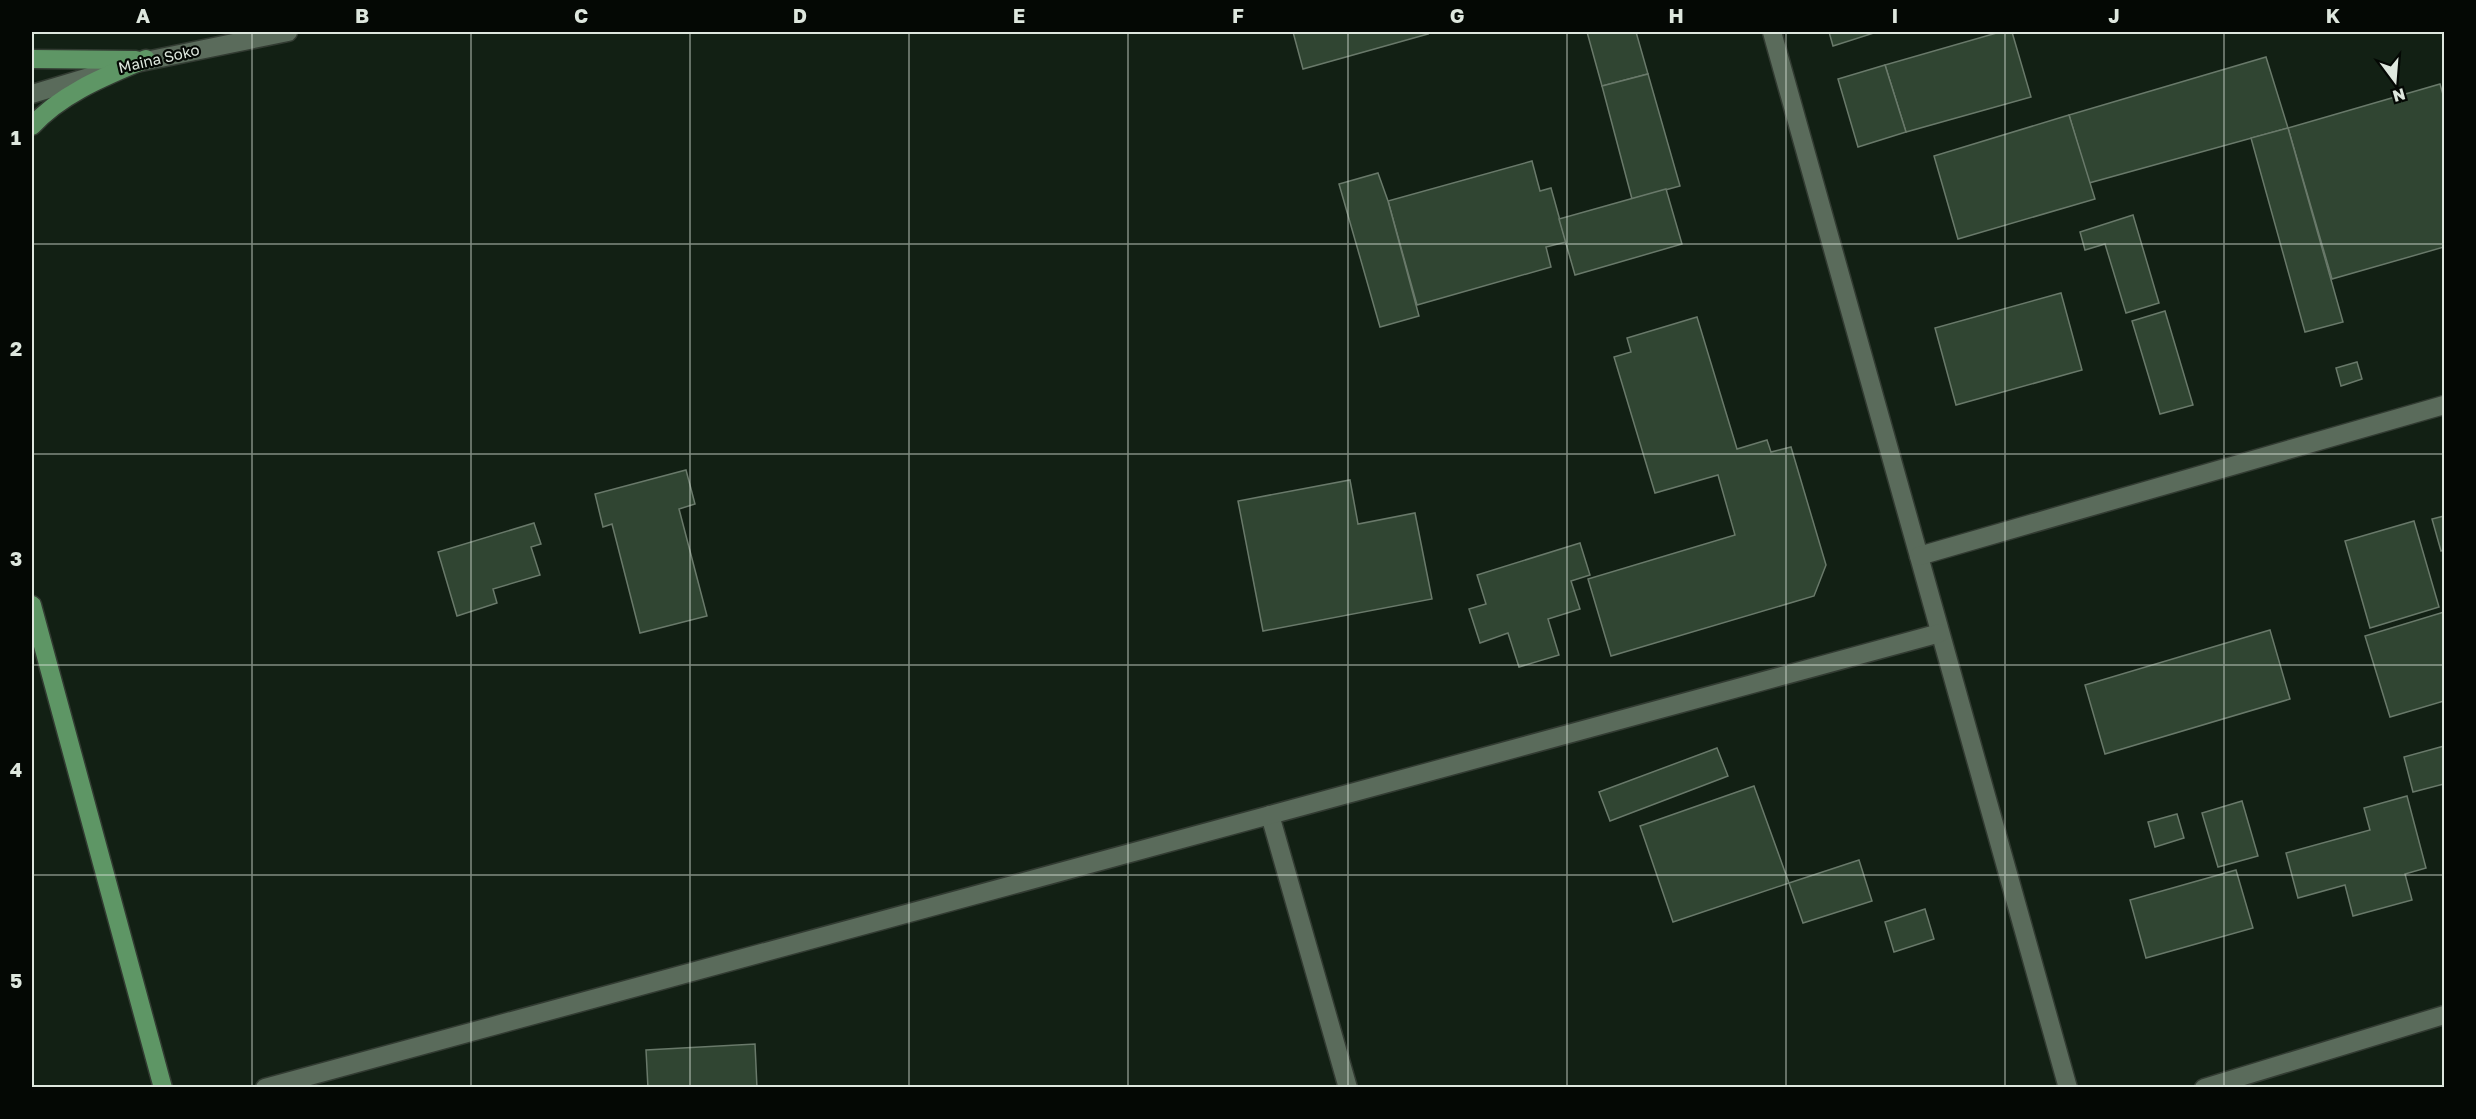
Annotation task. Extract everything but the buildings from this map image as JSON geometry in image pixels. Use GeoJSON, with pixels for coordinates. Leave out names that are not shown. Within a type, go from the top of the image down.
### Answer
{"type":"FeatureCollection","features":[{"type":"Feature","properties":{"kind":"main road"},"geometry":{"type":"LineString","coordinates":[[32,59],[146,59]]}},
{"type":"Feature","properties":{"kind":"main road"},"geometry":{"type":"LineString","coordinates":[[32,126],[39,117],[90,83],[146,59]]}},
{"type":"Feature","properties":{"kind":"main road"},"geometry":{"type":"LineString","coordinates":[[32,605],[163,1088]]}},
{"type":"Feature","properties":{"kind":"street","name":"Maina Soko"},"geometry":{"type":"LineString","coordinates":[[32,94],[146,59],[288,32]]}},
{"type":"Feature","properties":{"kind":"street"},"geometry":{"type":"LineString","coordinates":[[1772,32],[2068,1088]]}},
{"type":"Feature","properties":{"kind":"street"},"geometry":{"type":"LineString","coordinates":[[1919,556],[2445,405]]}},
{"type":"Feature","properties":{"kind":"street"},"geometry":{"type":"LineString","coordinates":[[265,1088],[1940,633]]}},
{"type":"Feature","properties":{"kind":"street"},"geometry":{"type":"LineString","coordinates":[[1270,815],[1348,1088]]}},
{"type":"Feature","properties":{"kind":"street"},"geometry":{"type":"LineString","coordinates":[[2204,1088],[2445,1015]]}}]}
